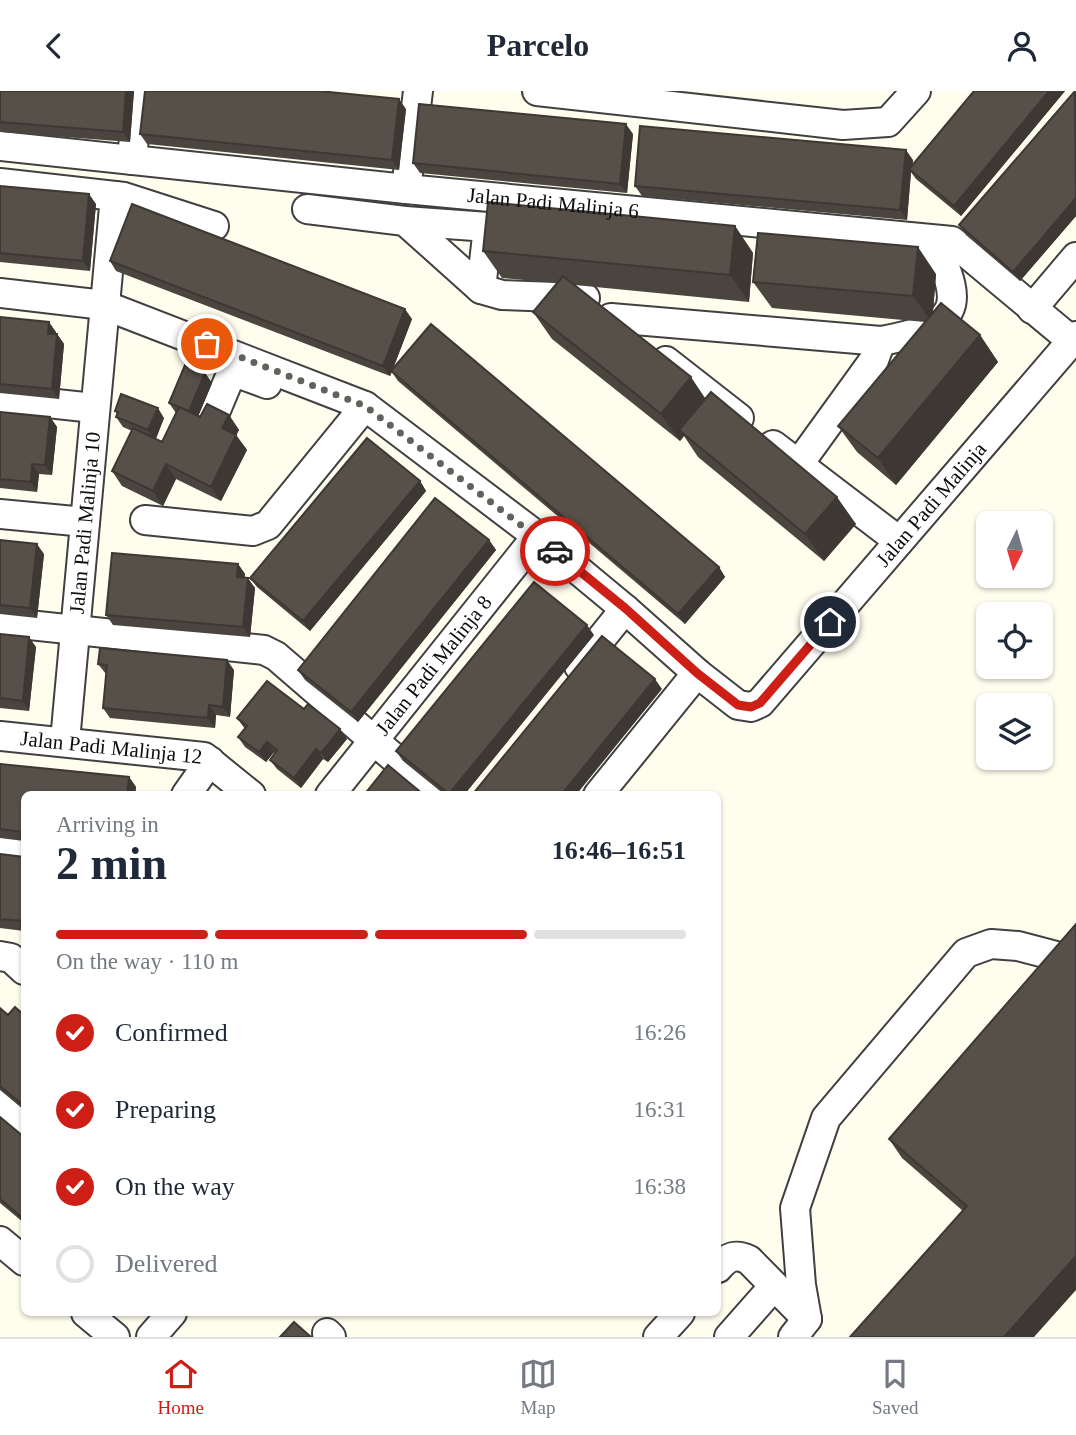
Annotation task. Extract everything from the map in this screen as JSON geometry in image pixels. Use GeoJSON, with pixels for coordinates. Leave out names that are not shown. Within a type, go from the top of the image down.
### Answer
{"type":"FeatureCollection","features":[{"type":"Feature","properties":{"kind":"street"},"geometry":{"type":"LineString","coordinates":[[132,160],[138,91]]}},
{"type":"Feature","properties":{"kind":"street"},"geometry":{"type":"LineString","coordinates":[[406,189],[418,91]]}},
{"type":"Feature","properties":{"kind":"street"},"geometry":{"type":"LineString","coordinates":[[537,91],[843,125],[888,122],[916,91]]}},
{"type":"Feature","properties":{"kind":"street","name":"Jalan Padi Malinja 6"},"geometry":{"type":"LineString","coordinates":[[0,146],[406,189],[961,231],[1032,309],[1074,339]]}},
{"type":"Feature","properties":{"kind":"street"},"geometry":{"type":"LineString","coordinates":[[0,183],[115,196],[214,226]]}},
{"type":"Feature","properties":{"kind":"street","name":"Jalan Padi Malinja 10"},"geometry":{"type":"LineString","coordinates":[[65,741],[115,196]]}},
{"type":"Feature","properties":{"kind":"street"},"geometry":{"type":"LineString","coordinates":[[307,209],[405,221],[488,227]]}},
{"type":"Feature","properties":{"kind":"street"},"geometry":{"type":"LineString","coordinates":[[481,289],[491,213],[499,211],[927,253],[942,257],[950,281],[950,308],[943,318],[933,325],[881,341],[611,318]]}},
{"type":"Feature","properties":{"kind":"street"},"geometry":{"type":"LineString","coordinates":[[405,221],[481,289],[502,295],[587,298],[798,465],[899,541]]}},
{"type":"Feature","properties":{"kind":"street"},"geometry":{"type":"LineString","coordinates":[[1032,309],[1076,257]]}},
{"type":"Feature","properties":{"kind":"street"},"geometry":{"type":"LineString","coordinates":[[0,293],[104,305],[357,417],[537,536],[625,608],[697,673],[601,791]]}},
{"type":"Feature","properties":{"kind":"street","name":"Jalan Padi Malinja"},"geometry":{"type":"LineString","coordinates":[[697,673],[738,705],[751,707],[760,703],[1074,339]]}},
{"type":"Feature","properties":{"kind":"street"},"geometry":{"type":"LineString","coordinates":[[798,465],[874,360],[881,341]]}},
{"type":"Feature","properties":{"kind":"street"},"geometry":{"type":"LineString","coordinates":[[212,422],[229,380],[237,373],[324,406],[339,418],[357,417]]}},
{"type":"Feature","properties":{"kind":"street"},"geometry":{"type":"LineString","coordinates":[[0,398],[94,408]]}},
{"type":"Feature","properties":{"kind":"street"},"geometry":{"type":"LineString","coordinates":[[145,520],[253,531],[268,525],[357,417]]}},
{"type":"Feature","properties":{"kind":"street"},"geometry":{"type":"LineString","coordinates":[[0,514],[85,522]]}},
{"type":"Feature","properties":{"kind":"street","name":"Jalan Padi Malinja 8"},"geometry":{"type":"LineString","coordinates":[[333,791],[537,536]]}},
{"type":"Feature","properties":{"kind":"street"},"geometry":{"type":"LineString","coordinates":[[564,685],[625,608]]}},
{"type":"Feature","properties":{"kind":"street"},"geometry":{"type":"LineString","coordinates":[[0,622],[264,650],[276,656],[432,791]]}},
{"type":"Feature","properties":{"kind":"street","name":"Jalan Padi Malinja 12"},"geometry":{"type":"LineString","coordinates":[[0,736],[196,756],[210,761],[246,791]]}},
{"type":"Feature","properties":{"kind":"street"},"geometry":{"type":"LineString","coordinates":[[189,791],[210,761]]}},
{"type":"Feature","properties":{"kind":"street"},"geometry":{"type":"LineString","coordinates":[[0,847],[21,850]]}},
{"type":"Feature","properties":{"kind":"street"},"geometry":{"type":"LineString","coordinates":[[800,1328],[801,1285],[795,1208],[826,1118],[966,953],[991,944],[1018,946],[1075,961]]}},
{"type":"Feature","properties":{"kind":"street"},"geometry":{"type":"LineString","coordinates":[[0,956],[10,958],[21,967]]}},
{"type":"Feature","properties":{"kind":"street"},"geometry":{"type":"LineString","coordinates":[[0,1104],[21,1122]]}},
{"type":"Feature","properties":{"kind":"street"},"geometry":{"type":"LineString","coordinates":[[0,1241],[21,1258]]}},
{"type":"Feature","properties":{"kind":"street"},"geometry":{"type":"LineString","coordinates":[[721,1265],[731,1256],[748,1260],[774,1286],[800,1328]]}},
{"type":"Feature","properties":{"kind":"street"},"geometry":{"type":"LineString","coordinates":[[729,1337],[774,1286]]}},
{"type":"Feature","properties":{"kind":"street"},"geometry":{"type":"LineString","coordinates":[[90,1316],[115,1337]]}},
{"type":"Feature","properties":{"kind":"street"},"geometry":{"type":"LineString","coordinates":[[151,1337],[169,1316]]}},
{"type":"Feature","properties":{"kind":"street"},"geometry":{"type":"LineString","coordinates":[[659,1337],[677,1316]]}},
{"type":"Feature","properties":{"kind":"building"},"geometry":{"type":"Polygon","coordinates":[[[0,91],[126,91],[123,132],[0,122],[0,91]]]}},
{"type":"Feature","properties":{"kind":"building"},"geometry":{"type":"Polygon","coordinates":[[[145,91],[319,91],[399,99],[392,160],[140,134],[145,91]]]}},
{"type":"Feature","properties":{"kind":"building"},"geometry":{"type":"Polygon","coordinates":[[[974,91],[1049,91],[954,206],[909,169],[974,91]]]}},
{"type":"Feature","properties":{"kind":"building"},"geometry":{"type":"Polygon","coordinates":[[[1075,91],[1076,198],[1013,272],[959,225],[1075,91]]]}},
{"type":"Feature","properties":{"kind":"building"},"geometry":{"type":"Polygon","coordinates":[[[419,104],[626,124],[620,184],[413,163],[419,104]]]}},
{"type":"Feature","properties":{"kind":"building"},"geometry":{"type":"Polygon","coordinates":[[[640,126],[906,150],[900,210],[635,186],[640,126]]]}},
{"type":"Feature","properties":{"kind":"building"},"geometry":{"type":"Polygon","coordinates":[[[0,186],[89,194],[83,261],[0,253],[0,186]]]}},
{"type":"Feature","properties":{"kind":"building"},"geometry":{"type":"Polygon","coordinates":[[[488,202],[735,226],[730,275],[483,251],[488,202]]]}},
{"type":"Feature","properties":{"kind":"building"},"geometry":{"type":"Polygon","coordinates":[[[132,204],[405,309],[383,366],[110,261],[132,204]]]}},
{"type":"Feature","properties":{"kind":"building"},"geometry":{"type":"Polygon","coordinates":[[[758,233],[918,247],[913,296],[753,282],[758,233]]]}},
{"type":"Feature","properties":{"kind":"building"},"geometry":{"type":"Polygon","coordinates":[[[563,276],[691,377],[661,414],[533,312],[563,276]]]}},
{"type":"Feature","properties":{"kind":"building"},"geometry":{"type":"Polygon","coordinates":[[[941,303],[980,335],[878,458],[838,426],[941,303]]]}},
{"type":"Feature","properties":{"kind":"building"},"geometry":{"type":"Polygon","coordinates":[[[0,317],[49,322],[48,334],[57,334],[52,389],[0,384],[0,317]]]}},
{"type":"Feature","properties":{"kind":"building"},"geometry":{"type":"Polygon","coordinates":[[[431,324],[719,567],[678,614],[391,371],[431,324]]]}},
{"type":"Feature","properties":{"kind":"building"},"geometry":{"type":"Polygon","coordinates":[[[185,365],[205,373],[189,411],[169,403],[185,365]]]}},
{"type":"Feature","properties":{"kind":"building"},"geometry":{"type":"Polygon","coordinates":[[[711,392],[837,497],[805,534],[679,430],[711,392]]]}},
{"type":"Feature","properties":{"kind":"building"},"geometry":{"type":"Polygon","coordinates":[[[121,394],[158,408],[148,430],[116,417],[118,412],[115,411],[121,394]]]}},
{"type":"Feature","properties":{"kind":"building"},"geometry":{"type":"Polygon","coordinates":[[[207,404],[229,415],[222,428],[236,435],[211,487],[166,464],[153,491],[112,471],[133,428],[162,442],[179,407],[200,417],[207,404]]]}},
{"type":"Feature","properties":{"kind":"building"},"geometry":{"type":"Polygon","coordinates":[[[0,412],[50,417],[45,465],[32,464],[31,482],[0,479],[0,412]]]}},
{"type":"Feature","properties":{"kind":"building"},"geometry":{"type":"Polygon","coordinates":[[[367,438],[420,481],[303,621],[250,578],[367,438]]]}},
{"type":"Feature","properties":{"kind":"building"},"geometry":{"type":"Polygon","coordinates":[[[435,498],[489,540],[351,712],[298,670],[435,498]]]}},
{"type":"Feature","properties":{"kind":"building"},"geometry":{"type":"Polygon","coordinates":[[[0,540],[37,544],[30,608],[0,605],[0,540]]]}},
{"type":"Feature","properties":{"kind":"building"},"geometry":{"type":"Polygon","coordinates":[[[112,553],[238,564],[237,577],[248,578],[243,627],[106,615],[112,553]]]}},
{"type":"Feature","properties":{"kind":"building"},"geometry":{"type":"Polygon","coordinates":[[[534,582],[587,625],[451,791],[445,791],[396,751],[534,582]]]}},
{"type":"Feature","properties":{"kind":"building"},"geometry":{"type":"Polygon","coordinates":[[[0,634],[29,637],[23,701],[0,698],[0,634]]]}},
{"type":"Feature","properties":{"kind":"building"},"geometry":{"type":"Polygon","coordinates":[[[602,636],[655,679],[564,791],[475,791],[602,636]]]}},
{"type":"Feature","properties":{"kind":"building"},"geometry":{"type":"Polygon","coordinates":[[[100,648],[227,660],[223,707],[209,705],[208,718],[103,708],[107,665],[98,664],[100,648]]]}},
{"type":"Feature","properties":{"kind":"building"},"geometry":{"type":"Polygon","coordinates":[[[267,681],[304,709],[308,704],[340,729],[321,753],[316,749],[294,778],[270,760],[277,750],[267,742],[259,752],[238,737],[247,726],[237,718],[267,681]]]}},
{"type":"Feature","properties":{"kind":"building"},"geometry":{"type":"Polygon","coordinates":[[[0,764],[129,777],[127,791],[21,791],[21,832],[0,829],[0,764]]]}},
{"type":"Feature","properties":{"kind":"building"},"geometry":{"type":"Polygon","coordinates":[[[388,765],[419,791],[367,791],[388,765]]]}},
{"type":"Feature","properties":{"kind":"building"},"geometry":{"type":"Polygon","coordinates":[[[0,854],[21,857],[21,921],[0,919],[0,854]]]}},
{"type":"Feature","properties":{"kind":"building"},"geometry":{"type":"Polygon","coordinates":[[[1076,924],[1076,1256],[1004,1337],[850,1337],[967,1206],[889,1139],[1076,924]]]}},
{"type":"Feature","properties":{"kind":"building"},"geometry":{"type":"Polygon","coordinates":[[[15,1007],[21,1012],[21,1104],[0,1086],[0,1008],[8,1015],[15,1007]]]}},
{"type":"Feature","properties":{"kind":"building"},"geometry":{"type":"Polygon","coordinates":[[[0,1117],[21,1134],[21,1216],[0,1199],[0,1117]]]}},
{"type":"Feature","properties":{"kind":"building"},"geometry":{"type":"Polygon","coordinates":[[[294,1322],[311,1337],[280,1337],[294,1322]]]}},
{"type":"Feature","properties":{"kind":"way so far"},"geometry":{"type":"LineString","coordinates":[[207,344],[365,406],[555,551]]}},
{"type":"Feature","properties":{"kind":"route"},"geometry":{"type":"LineString","coordinates":[[555,551],[738,705],[751,707],[760,703],[830,622]]}}]}
